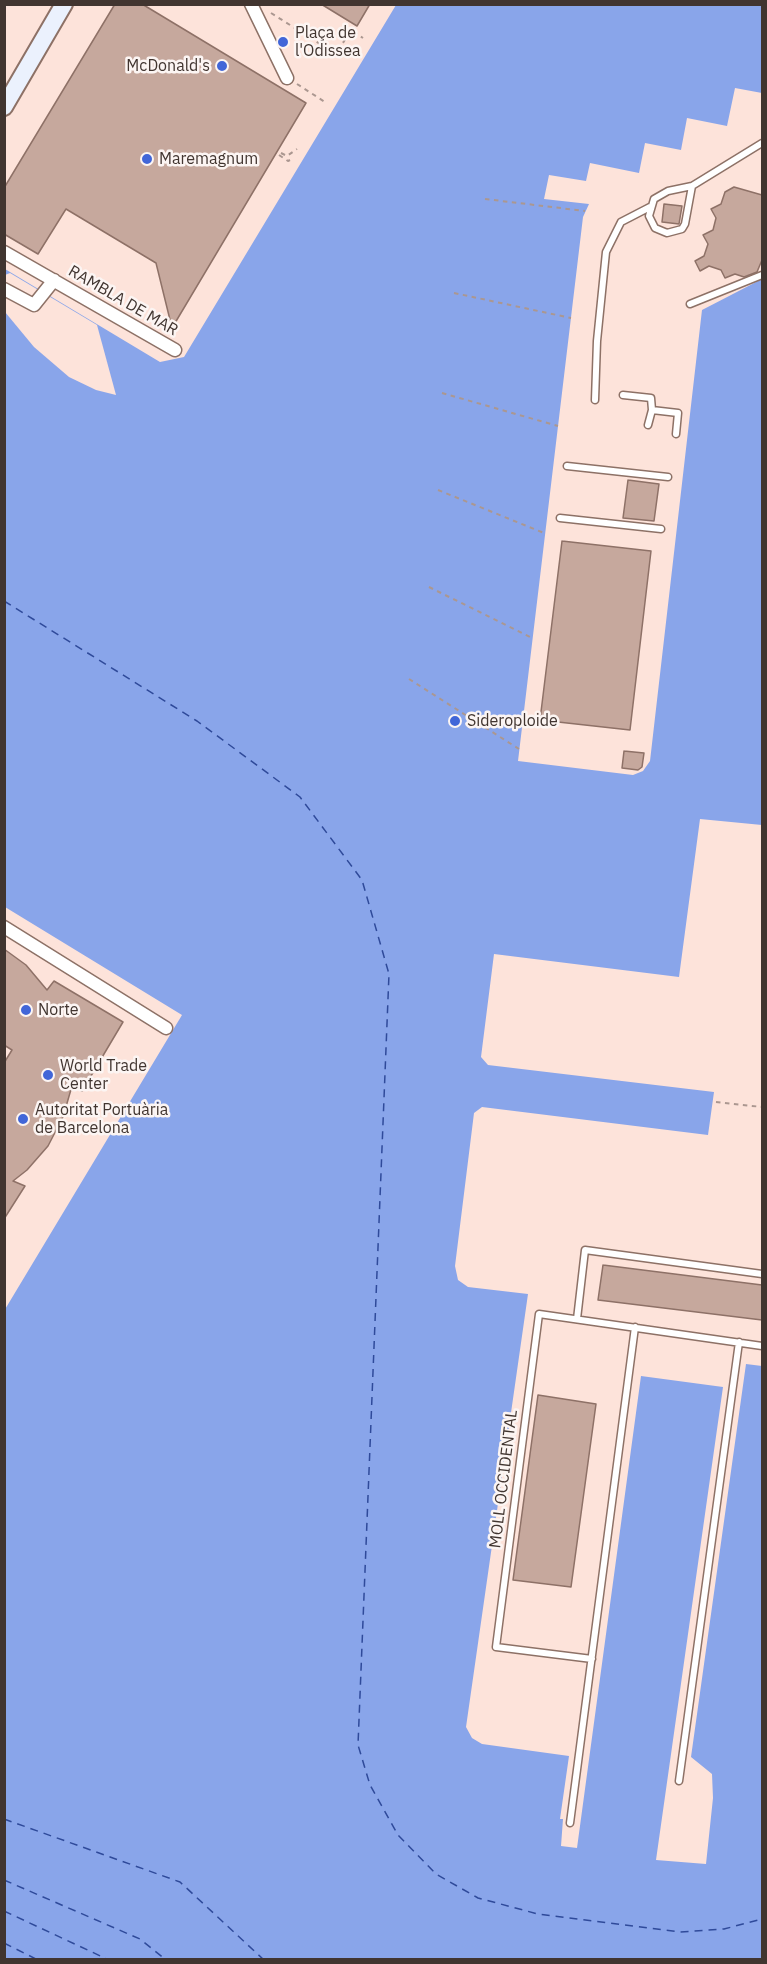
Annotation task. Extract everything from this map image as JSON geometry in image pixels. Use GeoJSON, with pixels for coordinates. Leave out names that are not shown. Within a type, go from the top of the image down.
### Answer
{"type":"FeatureCollection","features":[{"type":"Feature","properties":{"kind":"street"},"geometry":{"type":"LineString","coordinates":[[4,107],[64,4]]}},
{"type":"Feature","properties":{"kind":"street"},"geometry":{"type":"LineString","coordinates":[[250,4],[287,78]]}},
{"type":"Feature","properties":{"kind":"street","name":"RAMBLA DE MAR"},"geometry":{"type":"LineString","coordinates":[[4,252],[175,350]]}},
{"type":"Feature","properties":{"kind":"street","name":"RAMBLA DE MAR"},"geometry":{"type":"LineString","coordinates":[[4,289],[34,305],[54,280]]}},
{"type":"Feature","properties":{"kind":"street"},"geometry":{"type":"LineString","coordinates":[[4,927],[166,1028]]}},
{"type":"Feature","properties":{"kind":"lane"},"geometry":{"type":"LineString","coordinates":[[692,186],[686,224],[682,229],[668,233],[655,228],[650,219],[650,207],[654,199],[668,191],[692,186],[762,143]]}},
{"type":"Feature","properties":{"kind":"lane"},"geometry":{"type":"LineString","coordinates":[[595,400],[597,341],[606,252],[621,222],[650,207]]}},
{"type":"Feature","properties":{"kind":"lane"},"geometry":{"type":"LineString","coordinates":[[690,304],[750,281],[762,274]]}},
{"type":"Feature","properties":{"kind":"lane"},"geometry":{"type":"LineString","coordinates":[[623,395],[651,398],[652,410],[648,425]]}},
{"type":"Feature","properties":{"kind":"lane"},"geometry":{"type":"LineString","coordinates":[[652,410],[678,413],[676,434]]}},
{"type":"Feature","properties":{"kind":"lane"},"geometry":{"type":"LineString","coordinates":[[567,466],[668,477]]}},
{"type":"Feature","properties":{"kind":"lane"},"geometry":{"type":"LineString","coordinates":[[560,519],[661,530]]}},
{"type":"Feature","properties":{"kind":"lane"},"geometry":{"type":"LineString","coordinates":[[762,1274],[585,1250],[577,1319],[762,1346]]}},
{"type":"Feature","properties":{"kind":"lane","name":"MOLL OCCIDENTAL"},"geometry":{"type":"LineString","coordinates":[[577,1319],[539,1314],[496,1647],[592,1659]]}},
{"type":"Feature","properties":{"kind":"lane"},"geometry":{"type":"LineString","coordinates":[[570,1823],[634,1327]]}},
{"type":"Feature","properties":{"kind":"lane"},"geometry":{"type":"LineString","coordinates":[[679,1781],[739,1342]]}},
{"type":"Feature","properties":{"kind":"path"},"geometry":{"type":"LineString","coordinates":[[268,11],[336,54],[351,30],[363,38]]}},
{"type":"Feature","properties":{"kind":"path"},"geometry":{"type":"LineString","coordinates":[[287,78],[325,102]]}},
{"type":"Feature","properties":{"kind":"path"},"geometry":{"type":"LineString","coordinates":[[290,160],[280,154],[287,156],[297,149]]}},
{"type":"Feature","properties":{"kind":"path"},"geometry":{"type":"LineString","coordinates":[[485,199],[585,211]]}},
{"type":"Feature","properties":{"kind":"path"},"geometry":{"type":"LineString","coordinates":[[454,293],[571,318]]}},
{"type":"Feature","properties":{"kind":"path"},"geometry":{"type":"LineString","coordinates":[[442,393],[558,426]]}},
{"type":"Feature","properties":{"kind":"path"},"geometry":{"type":"LineString","coordinates":[[438,490],[544,533]]}},
{"type":"Feature","properties":{"kind":"path"},"geometry":{"type":"LineString","coordinates":[[429,587],[532,638]]}},
{"type":"Feature","properties":{"kind":"path"},"geometry":{"type":"LineString","coordinates":[[409,679],[519,749]]}},
{"type":"Feature","properties":{"kind":"path"},"geometry":{"type":"LineString","coordinates":[[716,1102],[762,1107]]}},
{"type":"Feature","properties":{"kind":"water"},"geometry":{"type":"Polygon","coordinates":[[[396,5],[762,5],[762,93],[735,88],[727,126],[687,118],[681,150],[645,143],[639,173],[590,163],[586,181],[549,175],[544,199],[589,204],[583,217],[518,761],[633,775],[643,771],[650,761],[702,310],[762,279],[762,825],[700,819],[679,977],[494,954],[481,1057],[488,1065],[714,1092],[708,1135],[482,1107],[474,1113],[455,1266],[458,1280],[468,1287],[528,1294],[466,1727],[472,1738],[482,1744],[569,1756],[560,1819],[563,1819],[561,1846],[577,1848],[641,1376],[723,1387],[656,1860],[706,1864],[713,1798],[712,1774],[691,1757],[746,1364],[762,1366],[762,1959],[5,1959],[4,1311],[182,1015],[5,907],[5,269],[160,362],[184,357],[396,5]]]}},
{"type":"Feature","properties":{"kind":"pier"},"geometry":{"type":"Polygon","coordinates":[[[10,273],[97,325],[116,395],[96,390],[69,377],[34,347],[5,312],[5,275],[10,273]]]}},
{"type":"Feature","properties":{"kind":"building","name":"Maremagnum"},"geometry":{"type":"Polygon","coordinates":[[[115,4],[142,4],[306,103],[172,328],[156,263],[66,209],[38,254],[4,234],[4,188],[115,4]]]}},
{"type":"Feature","properties":{"kind":"building"},"geometry":{"type":"Polygon","coordinates":[[[321,4],[370,4],[357,26],[321,4]]]}},
{"type":"Feature","properties":{"kind":"building"},"geometry":{"type":"Polygon","coordinates":[[[734,187],[762,195],[762,260],[757,272],[744,277],[735,274],[725,278],[721,270],[709,266],[700,271],[695,261],[704,256],[708,244],[703,235],[713,230],[716,218],[711,209],[721,204],[725,192],[734,187]]]}},
{"type":"Feature","properties":{"kind":"building"},"geometry":{"type":"Polygon","coordinates":[[[664,204],[682,206],[679,224],[662,222],[664,204]]]}},
{"type":"Feature","properties":{"kind":"building"},"geometry":{"type":"Polygon","coordinates":[[[628,480],[659,484],[654,521],[623,518],[628,480]]]}},
{"type":"Feature","properties":{"kind":"building"},"geometry":{"type":"Polygon","coordinates":[[[562,541],[651,551],[630,730],[540,720],[562,541]]]}},
{"type":"Feature","properties":{"kind":"building"},"geometry":{"type":"Polygon","coordinates":[[[624,751],[644,753],[642,767],[638,770],[622,768],[624,751]]]}},
{"type":"Feature","properties":{"kind":"building","name":"World Trade Center"},"geometry":{"type":"Polygon","coordinates":[[[4,949],[26,965],[47,990],[54,981],[123,1022],[82,1091],[72,1086],[63,1117],[48,1146],[27,1170],[13,1181],[25,1186],[4,1219],[4,1063],[12,1050],[4,1045],[4,949]]]}},
{"type":"Feature","properties":{"kind":"building"},"geometry":{"type":"Polygon","coordinates":[[[603,1265],[762,1285],[762,1320],[598,1300],[603,1265]]]}},
{"type":"Feature","properties":{"kind":"building"},"geometry":{"type":"Polygon","coordinates":[[[538,1395],[596,1404],[571,1587],[513,1580],[538,1395]]]}},
{"type":"Feature","properties":{"kind":"ferry route"},"geometry":{"type":"LineString","coordinates":[[4,601],[197,721],[300,797],[362,880],[389,974],[358,1745],[370,1785],[398,1835],[436,1874],[478,1898],[538,1914],[680,1932],[724,1929],[762,1919]]}},
{"type":"Feature","properties":{"kind":"ferry route"},"geometry":{"type":"LineString","coordinates":[[4,1819],[180,1882],[264,1960]]}},
{"type":"Feature","properties":{"kind":"ferry route"},"geometry":{"type":"LineString","coordinates":[[4,1880],[140,1939],[166,1960]]}},
{"type":"Feature","properties":{"kind":"ferry route"},"geometry":{"type":"LineString","coordinates":[[4,1911],[109,1960]]}},
{"type":"Feature","properties":{"kind":"ferry route"},"geometry":{"type":"LineString","coordinates":[[4,1943],[38,1960]]}},
{"type":"Feature","properties":{"kind":"place","name":"Plaça de l'Odissea"},"geometry":{"type":"Point","coordinates":[283,42]}},
{"type":"Feature","properties":{"kind":"place","name":"McDonald's"},"geometry":{"type":"Point","coordinates":[222,66]}},
{"type":"Feature","properties":{"kind":"place","name":"Maremagnum"},"geometry":{"type":"Point","coordinates":[147,159]}},
{"type":"Feature","properties":{"kind":"place","name":"Sideroploide"},"geometry":{"type":"Point","coordinates":[455,721]}},
{"type":"Feature","properties":{"kind":"place","name":"Norte"},"geometry":{"type":"Point","coordinates":[26,1010]}},
{"type":"Feature","properties":{"kind":"place","name":"World Trade Center"},"geometry":{"type":"Point","coordinates":[48,1075]}},
{"type":"Feature","properties":{"kind":"place","name":"Autoritat Portuària de Barcelona"},"geometry":{"type":"Point","coordinates":[23,1119]}}]}
